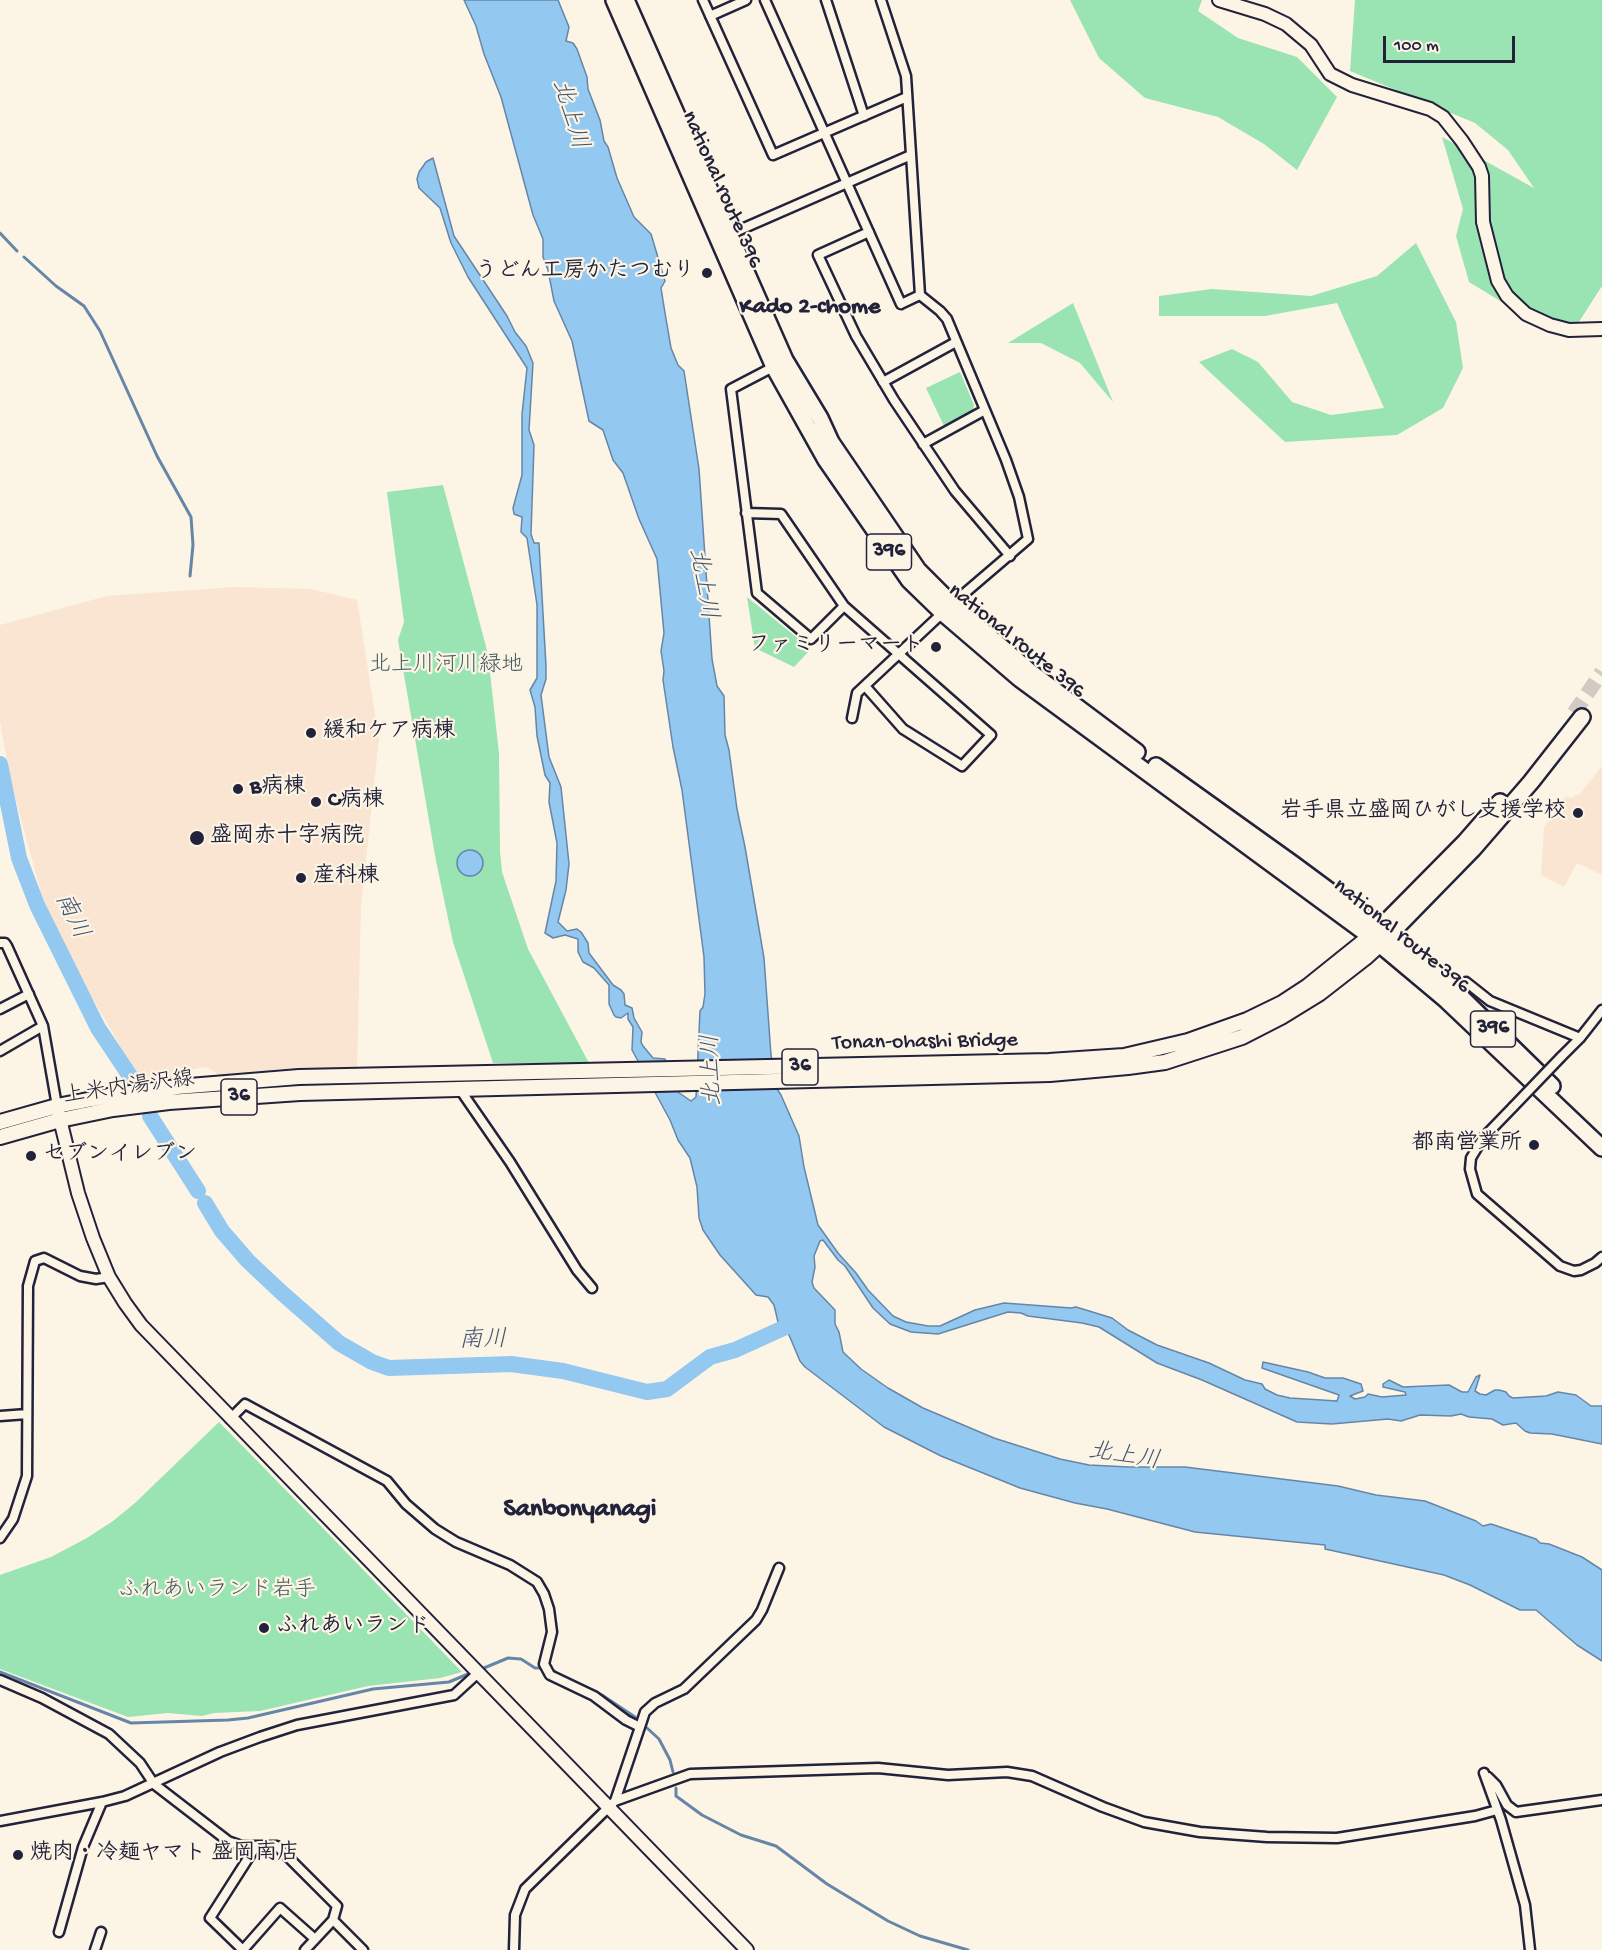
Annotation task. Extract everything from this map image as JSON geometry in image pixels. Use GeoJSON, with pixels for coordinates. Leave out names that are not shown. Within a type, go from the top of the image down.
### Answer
{"type":"FeatureCollection","features":[{"type":"Feature","properties":{"kind":"highway","name":"national route 396"},"geometry":{"type":"LineString","coordinates":[[614,0],[780,363],[820,418],[831,442],[918,570],[947,608],[1380,936],[1449,994],[1602,1135]]}},
{"type":"Feature","properties":{"kind":"highway","name":"national route 396"},"geometry":{"type":"LineString","coordinates":[[626,0],[723,237]]}},
{"type":"Feature","properties":{"kind":"highway"},"geometry":{"type":"LineString","coordinates":[[1380,936],[1473,849],[1531,782],[1578,715]]}},
{"type":"Feature","properties":{"kind":"highway","name":"national route 396"},"geometry":{"type":"LineString","coordinates":[[1449,994],[1602,1148]]}},
{"type":"Feature","properties":{"kind":"main road","name":"Tonan-ohashi Bridge"},"geometry":{"type":"LineString","coordinates":[[478,1081],[1049,1061],[1165,1062],[1242,1037],[1281,1017],[1320,993],[1380,936]]}},
{"type":"Feature","properties":{"kind":"main road","name":"上米内湯沢線"},"geometry":{"type":"LineString","coordinates":[[0,1137],[58,1113],[108,1096],[177,1087],[299,1077],[478,1081]]}},
{"type":"Feature","properties":{"kind":"main road","name":"上米内湯沢線"},"geometry":{"type":"LineString","coordinates":[[0,1122],[58,1113],[169,1102],[300,1093],[459,1087],[478,1081]]}},
{"type":"Feature","properties":{"kind":"street"},"geometry":{"type":"LineString","coordinates":[[703,0],[773,155],[907,97]]}},
{"type":"Feature","properties":{"kind":"street"},"geometry":{"type":"LineString","coordinates":[[710,16],[746,0]]}},
{"type":"Feature","properties":{"kind":"street"},"geometry":{"type":"LineString","coordinates":[[765,0],[901,304],[920,295]]}},
{"type":"Feature","properties":{"kind":"street"},"geometry":{"type":"LineString","coordinates":[[826,0],[864,116]]}},
{"type":"Feature","properties":{"kind":"street"},"geometry":{"type":"LineString","coordinates":[[852,718],[857,693],[947,608],[1028,539],[1019,498],[946,319],[940,311],[920,295],[904,68],[882,0]]}},
{"type":"Feature","properties":{"kind":"street"},"geometry":{"type":"LineString","coordinates":[[1219,0],[1274,17],[1286,24],[1311,45],[1330,74],[1352,85],[1420,105],[1443,117],[1479,167],[1482,176],[1483,222],[1498,281],[1507,296],[1526,314],[1550,325],[1569,330],[1602,329]]}},
{"type":"Feature","properties":{"kind":"street"},"geometry":{"type":"LineString","coordinates":[[723,237],[911,155]]}},
{"type":"Feature","properties":{"kind":"street"},"geometry":{"type":"LineString","coordinates":[[869,232],[818,255],[856,336],[923,444],[955,491],[1010,556]]}},
{"type":"Feature","properties":{"kind":"street"},"geometry":{"type":"LineString","coordinates":[[884,382],[956,342]]}},
{"type":"Feature","properties":{"kind":"street"},"geometry":{"type":"LineString","coordinates":[[780,363],[731,389],[757,593],[811,639],[844,606]]}},
{"type":"Feature","properties":{"kind":"street"},"geometry":{"type":"LineString","coordinates":[[923,444],[985,411]]}},
{"type":"Feature","properties":{"kind":"street"},"geometry":{"type":"LineString","coordinates":[[746,513],[780,514],[844,606],[991,735],[962,766],[903,729],[865,686]]}},
{"type":"Feature","properties":{"kind":"street"},"geometry":{"type":"LineString","coordinates":[[0,943],[5,943],[7,946],[43,1026],[58,1113],[78,1193],[109,1277],[124,1303],[141,1325],[230,1419],[478,1672],[612,1804],[747,1950]]}},
{"type":"Feature","properties":{"kind":"street"},"geometry":{"type":"LineString","coordinates":[[1449,994],[1459,984],[1466,982],[1490,1001],[1580,1038]]}},
{"type":"Feature","properties":{"kind":"street"},"geometry":{"type":"LineString","coordinates":[[0,1009],[29,994]]}},
{"type":"Feature","properties":{"kind":"street"},"geometry":{"type":"LineString","coordinates":[[1602,1010],[1580,1038],[1483,1138],[1471,1158],[1470,1169],[1477,1194],[1560,1266],[1574,1271],[1581,1270],[1602,1257]]}},
{"type":"Feature","properties":{"kind":"street"},"geometry":{"type":"LineString","coordinates":[[0,1051],[43,1026]]}},
{"type":"Feature","properties":{"kind":"street"},"geometry":{"type":"LineString","coordinates":[[459,1087],[510,1162],[577,1270],[591,1288]]}},
{"type":"Feature","properties":{"kind":"street"},"geometry":{"type":"LineString","coordinates":[[0,1538],[13,1519],[27,1476],[28,1286],[34,1261],[44,1258],[80,1276],[96,1280],[109,1277]]}},
{"type":"Feature","properties":{"kind":"street"},"geometry":{"type":"LineString","coordinates":[[230,1419],[245,1404],[387,1481],[406,1504],[435,1529],[456,1542],[510,1565],[537,1582],[549,1609],[552,1632],[544,1664],[549,1675],[594,1696],[626,1720],[640,1726]]}},
{"type":"Feature","properties":{"kind":"street"},"geometry":{"type":"LineString","coordinates":[[0,1416],[27,1414]]}},
{"type":"Feature","properties":{"kind":"street"},"geometry":{"type":"LineString","coordinates":[[612,1804],[645,1712],[655,1703],[684,1689],[756,1620],[779,1568]]}},
{"type":"Feature","properties":{"kind":"street"},"geometry":{"type":"LineString","coordinates":[[0,1821],[125,1796],[220,1752],[297,1725],[454,1695],[478,1672]]}},
{"type":"Feature","properties":{"kind":"street"},"geometry":{"type":"LineString","coordinates":[[0,1680],[42,1698],[109,1734],[140,1763],[154,1784],[228,1841],[242,1846],[277,1846],[337,1906],[333,1920],[305,1950]]}},
{"type":"Feature","properties":{"kind":"street"},"geometry":{"type":"LineString","coordinates":[[514,1950],[515,1915],[525,1889],[612,1804],[690,1774],[878,1768],[948,1775],[1007,1772],[1032,1776],[1144,1822],[1200,1832],[1337,1838],[1475,1816],[1497,1810]]}},
{"type":"Feature","properties":{"kind":"street"},"geometry":{"type":"LineString","coordinates":[[1530,1950],[1525,1905],[1484,1773],[1496,1785],[1507,1805],[1516,1812],[1602,1800]]}},
{"type":"Feature","properties":{"kind":"street"},"geometry":{"type":"LineString","coordinates":[[59,1932],[83,1847],[102,1802]]}},
{"type":"Feature","properties":{"kind":"street"},"geometry":{"type":"LineString","coordinates":[[256,1846],[210,1918],[243,1950],[280,1908],[315,1939]]}},
{"type":"Feature","properties":{"kind":"street"},"geometry":{"type":"LineString","coordinates":[[333,1920],[363,1950]]}},
{"type":"Feature","properties":{"kind":"street"},"geometry":{"type":"LineString","coordinates":[[94,1950],[101,1932]]}},
{"type":"Feature","properties":{"kind":"shaded area","name":"盛岡赤十字病院"},"geometry":{"type":"Polygon","coordinates":[[[234,587],[311,589],[357,600],[379,739],[361,905],[357,1070],[281,1069],[220,1075],[206,1067],[176,1072],[167,1081],[141,1085],[69,959],[41,893],[11,782],[0,722],[0,625],[107,596],[234,587]]]}},
{"type":"Feature","properties":{"kind":"shaded area","name":"岩手県立盛岡ひがし支援学校"},"geometry":{"type":"Polygon","coordinates":[[[1602,766],[1602,875],[1577,863],[1564,887],[1541,875],[1544,827],[1566,796],[1573,798],[1579,795],[1602,766]]]}},
{"type":"Feature","properties":{"kind":"green space"},"geometry":{"type":"Polygon","coordinates":[[[1070,0],[1202,0],[1198,11],[1238,38],[1297,57],[1337,97],[1297,170],[1264,144],[1218,117],[1145,98],[1099,58],[1070,0]]]}},
{"type":"Feature","properties":{"kind":"green space"},"geometry":{"type":"Polygon","coordinates":[[[1355,0],[1602,0],[1602,286],[1575,328],[1502,302],[1469,282],[1456,236],[1463,209],[1442,137],[1534,188],[1508,150],[1475,123],[1350,71],[1355,0]]]}},
{"type":"Feature","properties":{"kind":"green space"},"geometry":{"type":"Polygon","coordinates":[[[1416,243],[1456,322],[1463,368],[1443,408],[1397,435],[1285,442],[1199,362],[1232,349],[1258,362],[1292,402],[1331,415],[1384,408],[1337,303],[1265,316],[1159,316],[1159,296],[1212,289],[1311,296],[1377,276],[1416,243]]]}},
{"type":"Feature","properties":{"kind":"green space"},"geometry":{"type":"Polygon","coordinates":[[[1073,303],[1113,402],[1080,363],[1041,343],[1008,343],[1073,303]]]}},
{"type":"Feature","properties":{"kind":"green space"},"geometry":{"type":"Polygon","coordinates":[[[960,372],[974,405],[973,410],[944,426],[926,388],[960,372]]]}},
{"type":"Feature","properties":{"kind":"green space","name":"北上川河川緑地"},"geometry":{"type":"Polygon","coordinates":[[[443,485],[488,654],[499,754],[502,872],[528,949],[589,1063],[493,1063],[453,942],[436,861],[398,640],[404,622],[387,492],[443,485]]]}},
{"type":"Feature","properties":{"kind":"green space"},"geometry":{"type":"Polygon","coordinates":[[[747,597],[811,649],[794,667],[755,648],[747,597]]]}},
{"type":"Feature","properties":{"kind":"green space","name":"ふれあいランド岩手"},"geometry":{"type":"Polygon","coordinates":[[[219,1422],[462,1672],[440,1678],[368,1686],[260,1711],[214,1713],[202,1716],[168,1713],[128,1717],[0,1669],[0,1575],[51,1557],[113,1521],[135,1503],[219,1422]]]}},
{"type":"Feature","properties":{"kind":"water","name":"北上川"},"geometry":{"type":"Polygon","coordinates":[[[464,0],[558,0],[569,27],[566,41],[573,43],[577,49],[617,178],[634,217],[651,234],[665,281],[661,288],[671,348],[678,365],[684,371],[699,469],[712,659],[717,686],[724,696],[725,735],[764,958],[771,1055],[777,1089],[799,1136],[818,1225],[838,1253],[893,1316],[906,1322],[940,1326],[975,1310],[1004,1303],[1076,1307],[1112,1318],[1128,1330],[1157,1345],[1209,1363],[1245,1380],[1262,1384],[1265,1389],[1277,1395],[1290,1398],[1337,1401],[1339,1395],[1262,1368],[1263,1362],[1325,1378],[1343,1378],[1361,1384],[1363,1391],[1350,1396],[1355,1399],[1368,1394],[1382,1397],[1406,1395],[1405,1392],[1383,1387],[1383,1384],[1389,1380],[1403,1387],[1449,1385],[1462,1392],[1468,1392],[1476,1377],[1480,1375],[1475,1391],[1480,1394],[1486,1395],[1499,1390],[1513,1398],[1546,1396],[1558,1392],[1576,1395],[1591,1406],[1602,1406],[1602,1444],[1552,1434],[1530,1433],[1516,1423],[1503,1425],[1492,1419],[1461,1414],[1420,1415],[1401,1421],[1388,1419],[1332,1424],[1297,1422],[1202,1380],[1157,1363],[1099,1327],[1021,1313],[1008,1312],[938,1334],[911,1332],[890,1324],[873,1308],[845,1266],[823,1240],[820,1241],[814,1256],[815,1267],[812,1282],[814,1288],[835,1310],[835,1324],[843,1352],[861,1369],[888,1388],[923,1408],[994,1438],[1060,1459],[1089,1465],[1185,1467],[1338,1486],[1376,1495],[1425,1501],[1476,1521],[1483,1526],[1491,1524],[1582,1557],[1602,1570],[1602,1661],[1577,1645],[1536,1610],[1520,1610],[1444,1575],[1325,1549],[1325,1545],[1195,1532],[1020,1488],[941,1456],[884,1427],[805,1367],[789,1335],[778,1322],[774,1305],[768,1297],[756,1295],[720,1255],[703,1230],[699,1218],[697,1187],[690,1158],[678,1140],[670,1120],[632,1050],[633,1027],[628,1019],[628,1013],[621,1018],[614,1015],[609,1004],[609,985],[594,968],[583,962],[578,952],[578,939],[565,935],[553,938],[545,933],[556,881],[557,843],[549,802],[550,783],[545,775],[537,736],[535,707],[530,690],[537,678],[537,605],[527,538],[521,532],[522,517],[514,514],[513,508],[522,475],[522,414],[527,368],[468,277],[451,243],[440,208],[419,188],[417,179],[419,172],[426,162],[433,158],[454,236],[526,346],[533,363],[529,430],[534,445],[531,534],[534,543],[539,543],[546,666],[546,679],[541,695],[549,757],[561,787],[569,864],[566,890],[558,922],[567,931],[577,929],[581,932],[588,943],[589,953],[613,985],[624,994],[625,1005],[632,1008],[634,1018],[642,1032],[643,1046],[653,1058],[665,1059],[675,1090],[691,1101],[696,1097],[700,1011],[705,994],[704,957],[682,790],[663,680],[661,651],[664,633],[657,559],[639,519],[623,473],[613,460],[603,430],[589,421],[572,341],[554,301],[543,257],[543,239],[533,215],[501,97],[476,26],[464,0]]]}},
{"type":"Feature","properties":{"kind":"water"},"geometry":{"type":"Polygon","coordinates":[[[470,850],[479,854],[483,863],[479,872],[470,876],[461,872],[457,863],[461,854],[470,850]]]}},
{"type":"Feature","properties":{"kind":"waterway"},"geometry":{"type":"LineString","coordinates":[[0,233],[17,251]]}},
{"type":"Feature","properties":{"kind":"waterway"},"geometry":{"type":"LineString","coordinates":[[24,257],[56,286],[84,306],[100,331],[157,456],[191,517],[193,545],[190,576]]}},
{"type":"Feature","properties":{"kind":"waterway","name":"南川"},"geometry":{"type":"LineString","coordinates":[[0,764],[19,858],[37,905],[98,1028],[132,1079]]}},
{"type":"Feature","properties":{"kind":"waterway","name":"南川"},"geometry":{"type":"LineString","coordinates":[[150,1116],[198,1191]]}},
{"type":"Feature","properties":{"kind":"waterway","name":"南川"},"geometry":{"type":"LineString","coordinates":[[205,1203],[222,1231],[248,1261],[281,1292],[339,1343],[372,1362],[389,1368],[511,1364],[563,1371],[647,1392],[667,1389],[710,1357],[735,1350],[788,1326],[803,1324]]}},
{"type":"Feature","properties":{"kind":"waterway"},"geometry":{"type":"LineString","coordinates":[[484,1668],[508,1658],[521,1659],[535,1668],[543,1668]]}},
{"type":"Feature","properties":{"kind":"waterway"},"geometry":{"type":"LineString","coordinates":[[550,1668],[602,1695],[635,1717]]}},
{"type":"Feature","properties":{"kind":"waterway"},"geometry":{"type":"LineString","coordinates":[[0,1672],[131,1723],[248,1718],[373,1689],[449,1682],[468,1674]]}},
{"type":"Feature","properties":{"kind":"waterway"},"geometry":{"type":"LineString","coordinates":[[647,1728],[659,1739],[670,1760],[673,1772]]}},
{"type":"Feature","properties":{"kind":"waterway"},"geometry":{"type":"LineString","coordinates":[[676,1788],[676,1796],[702,1815],[741,1835],[776,1846],[827,1884],[888,1921],[920,1936],[968,1950]]}},
{"type":"Feature","properties":{"kind":"tunnel"},"geometry":{"type":"LineString","coordinates":[[1574,713],[1602,672]]}},
{"type":"Feature","properties":{"kind":"place","name":"うどん工房かたつむり"},"geometry":{"type":"Point","coordinates":[707,273]}},
{"type":"Feature","properties":{"kind":"place","name":"ファミリーマート"},"geometry":{"type":"Point","coordinates":[936,647]}},
{"type":"Feature","properties":{"kind":"place","name":"緩和ケア病棟"},"geometry":{"type":"Point","coordinates":[311,733]}},
{"type":"Feature","properties":{"kind":"place","name":"B病棟"},"geometry":{"type":"Point","coordinates":[238,789]}},
{"type":"Feature","properties":{"kind":"place","name":"C病棟"},"geometry":{"type":"Point","coordinates":[316,802]}},
{"type":"Feature","properties":{"kind":"place","name":"岩手県立盛岡ひがし支援学校"},"geometry":{"type":"Point","coordinates":[1578,813]}},
{"type":"Feature","properties":{"kind":"place","name":"盛岡赤十字病院"},"geometry":{"type":"Point","coordinates":[197,838]}},
{"type":"Feature","properties":{"kind":"place","name":"産科棟"},"geometry":{"type":"Point","coordinates":[301,878]}},
{"type":"Feature","properties":{"kind":"place","name":"都南営業所"},"geometry":{"type":"Point","coordinates":[1534,1145]}},
{"type":"Feature","properties":{"kind":"place","name":"セブンイレブン"},"geometry":{"type":"Point","coordinates":[31,1156]}},
{"type":"Feature","properties":{"kind":"place","name":"ふれあいランド"},"geometry":{"type":"Point","coordinates":[264,1628]}},
{"type":"Feature","properties":{"kind":"place","name":"焼肉・冷麺ヤマト 盛岡南店"},"geometry":{"type":"Point","coordinates":[18,1855]}},
{"type":"Feature","properties":{"kind":"district","name":"Kado 2-chome"},"geometry":{"type":"Point","coordinates":[810,308]}},
{"type":"Feature","properties":{"kind":"district","name":"Sanbonyanagi"},"geometry":{"type":"Point","coordinates":[580,1511]}}]}
